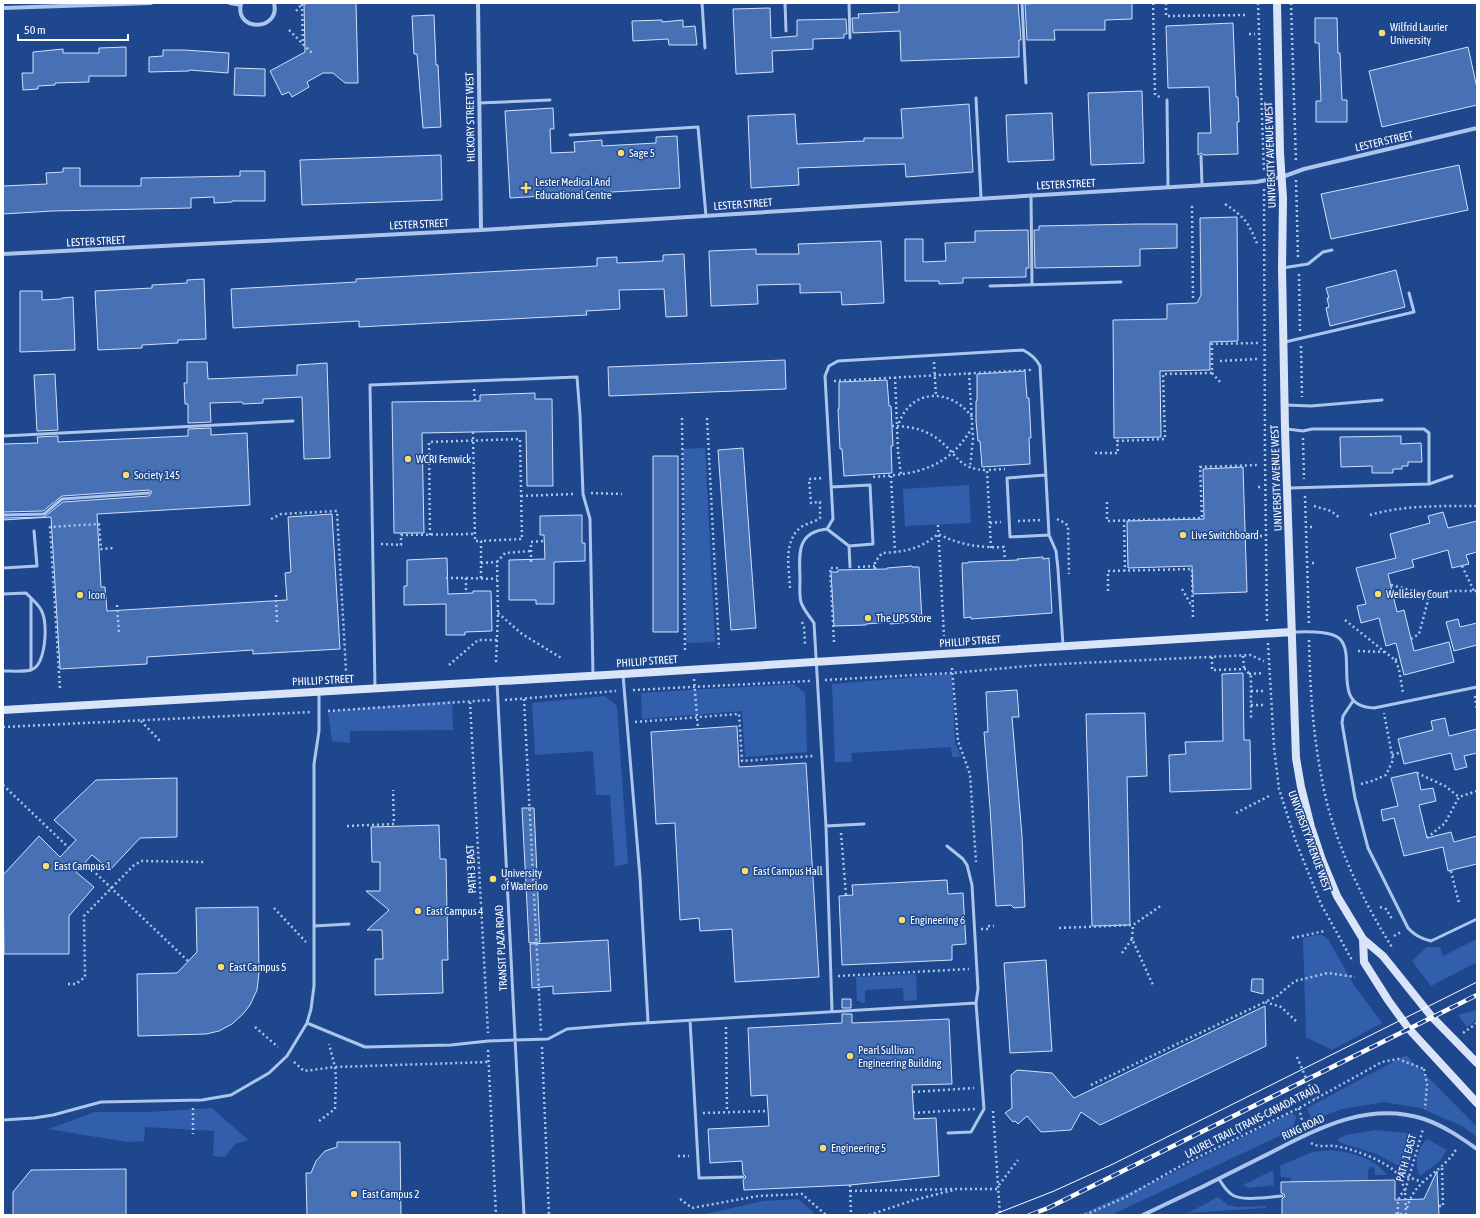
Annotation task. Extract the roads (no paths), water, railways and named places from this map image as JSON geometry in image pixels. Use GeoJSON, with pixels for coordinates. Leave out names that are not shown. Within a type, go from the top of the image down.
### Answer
{"type":"FeatureCollection","features":[{"type":"Feature","properties":{"kind":"main road","name":"UNIVERSITY AVENUE WEST"},"geometry":{"type":"LineString","coordinates":[[1277,3],[1282,177],[1284,405],[1296,758],[1300,787],[1328,877],[1337,896],[1363,939],[1383,956],[1432,1017],[1477,1062]]}},
{"type":"Feature","properties":{"kind":"main road","name":"PHILLIP STREET"},"geometry":{"type":"LineString","coordinates":[[3,710],[497,680],[623,674],[1292,632]]}},
{"type":"Feature","properties":{"kind":"main road","name":"UNIVERSITY AVENUE WEST"},"geometry":{"type":"LineString","coordinates":[[1363,939],[1364,962],[1388,1000],[1409,1029],[1477,1103]]}},
{"type":"Feature","properties":{"kind":"street"},"geometry":{"type":"LineString","coordinates":[[3,8],[151,3]]}},
{"type":"Feature","properties":{"kind":"street"},"geometry":{"type":"LineString","coordinates":[[230,3],[241,4],[240,10],[245,20],[249,23],[260,25],[270,21],[275,11],[274,3]]}},
{"type":"Feature","properties":{"kind":"street","name":"HICKORY STREET WEST"},"geometry":{"type":"LineString","coordinates":[[478,3],[481,230]]}},
{"type":"Feature","properties":{"kind":"street","name":"LESTER STREET"},"geometry":{"type":"LineString","coordinates":[[3,254],[481,230],[1256,182],[1282,177],[1304,169],[1477,128]]}},
{"type":"Feature","properties":{"kind":"street","name":"RING ROAD"},"geometry":{"type":"LineString","coordinates":[[1143,1215],[1194,1192],[1324,1127],[1340,1120],[1370,1114],[1402,1115],[1424,1119],[1459,1136],[1477,1149]]}},
{"type":"Feature","properties":{"kind":"lane"},"geometry":{"type":"LineString","coordinates":[[702,3],[705,48]]}},
{"type":"Feature","properties":{"kind":"lane"},"geometry":{"type":"LineString","coordinates":[[785,3],[786,31]]}},
{"type":"Feature","properties":{"kind":"lane"},"geometry":{"type":"LineString","coordinates":[[849,3],[850,38]]}},
{"type":"Feature","properties":{"kind":"lane"},"geometry":{"type":"LineString","coordinates":[[1022,3],[1026,83]]}},
{"type":"Feature","properties":{"kind":"lane"},"geometry":{"type":"LineString","coordinates":[[976,98],[981,198]]}},
{"type":"Feature","properties":{"kind":"lane"},"geometry":{"type":"LineString","coordinates":[[479,103],[550,100]]}},
{"type":"Feature","properties":{"kind":"lane"},"geometry":{"type":"LineString","coordinates":[[1167,100],[1168,188]]}},
{"type":"Feature","properties":{"kind":"lane"},"geometry":{"type":"LineString","coordinates":[[570,135],[698,127],[706,216]]}},
{"type":"Feature","properties":{"kind":"lane"},"geometry":{"type":"LineString","coordinates":[[1201,156],[1202,185]]}},
{"type":"Feature","properties":{"kind":"lane"},"geometry":{"type":"LineString","coordinates":[[1031,195],[1032,284]]}},
{"type":"Feature","properties":{"kind":"lane"},"geometry":{"type":"LineString","coordinates":[[1282,268],[1308,264],[1323,252],[1332,250]]}},
{"type":"Feature","properties":{"kind":"lane"},"geometry":{"type":"LineString","coordinates":[[990,286],[1121,282]]}},
{"type":"Feature","properties":{"kind":"lane"},"geometry":{"type":"LineString","coordinates":[[1283,342],[1414,312],[1409,293]]}},
{"type":"Feature","properties":{"kind":"lane"},"geometry":{"type":"LineString","coordinates":[[827,529],[833,519],[825,376],[826,371],[833,363],[838,361],[1023,350],[1034,356],[1040,366],[1049,535],[1056,551],[1063,646]]}},
{"type":"Feature","properties":{"kind":"lane"},"geometry":{"type":"LineString","coordinates":[[375,688],[370,386],[577,377],[583,494],[590,519],[592,675]]}},
{"type":"Feature","properties":{"kind":"lane"},"geometry":{"type":"LineString","coordinates":[[1284,405],[1311,406],[1382,400]]}},
{"type":"Feature","properties":{"kind":"lane"},"geometry":{"type":"LineString","coordinates":[[3,436],[293,421]]}},
{"type":"Feature","properties":{"kind":"lane"},"geometry":{"type":"LineString","coordinates":[[1285,429],[1303,431],[1312,429],[1424,429],[1429,433],[1429,484]]}},
{"type":"Feature","properties":{"kind":"lane"},"geometry":{"type":"LineString","coordinates":[[1046,475],[1007,478],[1010,537],[1049,535]]}},
{"type":"Feature","properties":{"kind":"lane"},"geometry":{"type":"LineString","coordinates":[[1287,488],[1429,484],[1452,476]]}},
{"type":"Feature","properties":{"kind":"lane"},"geometry":{"type":"LineString","coordinates":[[831,487],[870,485],[873,544],[849,546],[827,529],[818,530],[810,534],[804,540],[799,553],[801,603],[814,623],[826,826],[832,1011]]}},
{"type":"Feature","properties":{"kind":"lane"},"geometry":{"type":"LineString","coordinates":[[3,515],[44,514],[62,499],[149,493]]}},
{"type":"Feature","properties":{"kind":"lane"},"geometry":{"type":"LineString","coordinates":[[3,568],[37,566],[34,531]]}},
{"type":"Feature","properties":{"kind":"lane"},"geometry":{"type":"LineString","coordinates":[[849,546],[850,567]]}},
{"type":"Feature","properties":{"kind":"lane"},"geometry":{"type":"LineString","coordinates":[[3,594],[26,593],[38,605],[43,614],[45,628],[44,650],[38,664],[31,670],[3,671]]}},
{"type":"Feature","properties":{"kind":"lane"},"geometry":{"type":"LineString","coordinates":[[31,598],[31,670]]}},
{"type":"Feature","properties":{"kind":"lane"},"geometry":{"type":"LineString","coordinates":[[1292,632],[1325,633],[1333,635],[1341,640],[1345,651],[1348,687],[1354,701],[1367,708],[1475,687]]}},
{"type":"Feature","properties":{"kind":"lane"},"geometry":{"type":"LineString","coordinates":[[623,674],[640,877],[648,1022]]}},
{"type":"Feature","properties":{"kind":"lane","name":"TRANSIT PLAZA ROAD"},"geometry":{"type":"LineString","coordinates":[[497,680],[524,1215]]}},
{"type":"Feature","properties":{"kind":"lane"},"geometry":{"type":"LineString","coordinates":[[3,1120],[53,1115],[101,1102],[202,1100],[231,1095],[269,1073],[287,1056],[307,1023],[312,1009],[314,986],[314,764],[319,731],[319,691]]}},
{"type":"Feature","properties":{"kind":"lane"},"geometry":{"type":"LineString","coordinates":[[1354,701],[1342,716],[1353,786],[1368,848],[1408,928],[1421,938],[1432,941],[1477,919]]}},
{"type":"Feature","properties":{"kind":"lane"},"geometry":{"type":"LineString","coordinates":[[826,826],[864,824]]}},
{"type":"Feature","properties":{"kind":"lane"},"geometry":{"type":"LineString","coordinates":[[947,846],[964,859],[967,865],[973,893],[978,989],[976,1003],[984,1109],[971,1132],[948,1133]]}},
{"type":"Feature","properties":{"kind":"lane"},"geometry":{"type":"LineString","coordinates":[[314,926],[350,924]]}},
{"type":"Feature","properties":{"kind":"lane"},"geometry":{"type":"LineString","coordinates":[[307,1023],[365,1047],[451,1045],[488,1041],[548,1039],[566,1029],[648,1022],[726,1019],[832,1011],[976,1003]]}},
{"type":"Feature","properties":{"kind":"lane"},"geometry":{"type":"LineString","coordinates":[[690,1020],[699,1178],[743,1177]]}},
{"type":"Feature","properties":{"kind":"lane"},"geometry":{"type":"LineString","coordinates":[[1219,1179],[1235,1197],[1282,1196]]}},
{"type":"Feature","properties":{"kind":"tram line"},"geometry":{"type":"LineString","coordinates":[[993,1215],[1054,1191],[1113,1164],[1477,982]]}},
{"type":"Feature","properties":{"kind":"railway"},"geometry":{"type":"LineString","coordinates":[[1030,1215],[1048,1208],[1477,995]]}},
{"type":"Feature","properties":{"kind":"place","name":"Wilfrid Laurier University"},"geometry":{"type":"Point","coordinates":[1382,33]}},
{"type":"Feature","properties":{"kind":"place","name":"Sage 5"},"geometry":{"type":"Point","coordinates":[621,153]}},
{"type":"Feature","properties":{"kind":"place","name":"Lester Medical And Educational Centre"},"geometry":{"type":"Point","coordinates":[526,188]}},
{"type":"Feature","properties":{"kind":"place","name":"WCRI Fenwick"},"geometry":{"type":"Point","coordinates":[408,459]}},
{"type":"Feature","properties":{"kind":"place","name":"Society 145"},"geometry":{"type":"Point","coordinates":[126,475]}},
{"type":"Feature","properties":{"kind":"place","name":"Live Switchboard"},"geometry":{"type":"Point","coordinates":[1183,535]}},
{"type":"Feature","properties":{"kind":"place","name":"Wellesley Court"},"geometry":{"type":"Point","coordinates":[1378,594]}},
{"type":"Feature","properties":{"kind":"place","name":"Icon"},"geometry":{"type":"Point","coordinates":[80,595]}},
{"type":"Feature","properties":{"kind":"place","name":"The UPS Store"},"geometry":{"type":"Point","coordinates":[868,618]}},
{"type":"Feature","properties":{"kind":"place","name":"East Campus 1"},"geometry":{"type":"Point","coordinates":[46,866]}},
{"type":"Feature","properties":{"kind":"place","name":"East Campus Hall"},"geometry":{"type":"Point","coordinates":[745,871]}},
{"type":"Feature","properties":{"kind":"place","name":"University of Waterloo"},"geometry":{"type":"Point","coordinates":[493,879]}},
{"type":"Feature","properties":{"kind":"place","name":"East Campus 4"},"geometry":{"type":"Point","coordinates":[418,911]}},
{"type":"Feature","properties":{"kind":"place","name":"Engineering 6"},"geometry":{"type":"Point","coordinates":[902,920]}},
{"type":"Feature","properties":{"kind":"place","name":"East Campus 5"},"geometry":{"type":"Point","coordinates":[221,967]}},
{"type":"Feature","properties":{"kind":"place","name":"Pearl Sullivan Engineering Building"},"geometry":{"type":"Point","coordinates":[850,1056]}},
{"type":"Feature","properties":{"kind":"place","name":"Engineering 5"},"geometry":{"type":"Point","coordinates":[823,1148]}},
{"type":"Feature","properties":{"kind":"place","name":"East Campus 2"},"geometry":{"type":"Point","coordinates":[354,1194]}}]}
